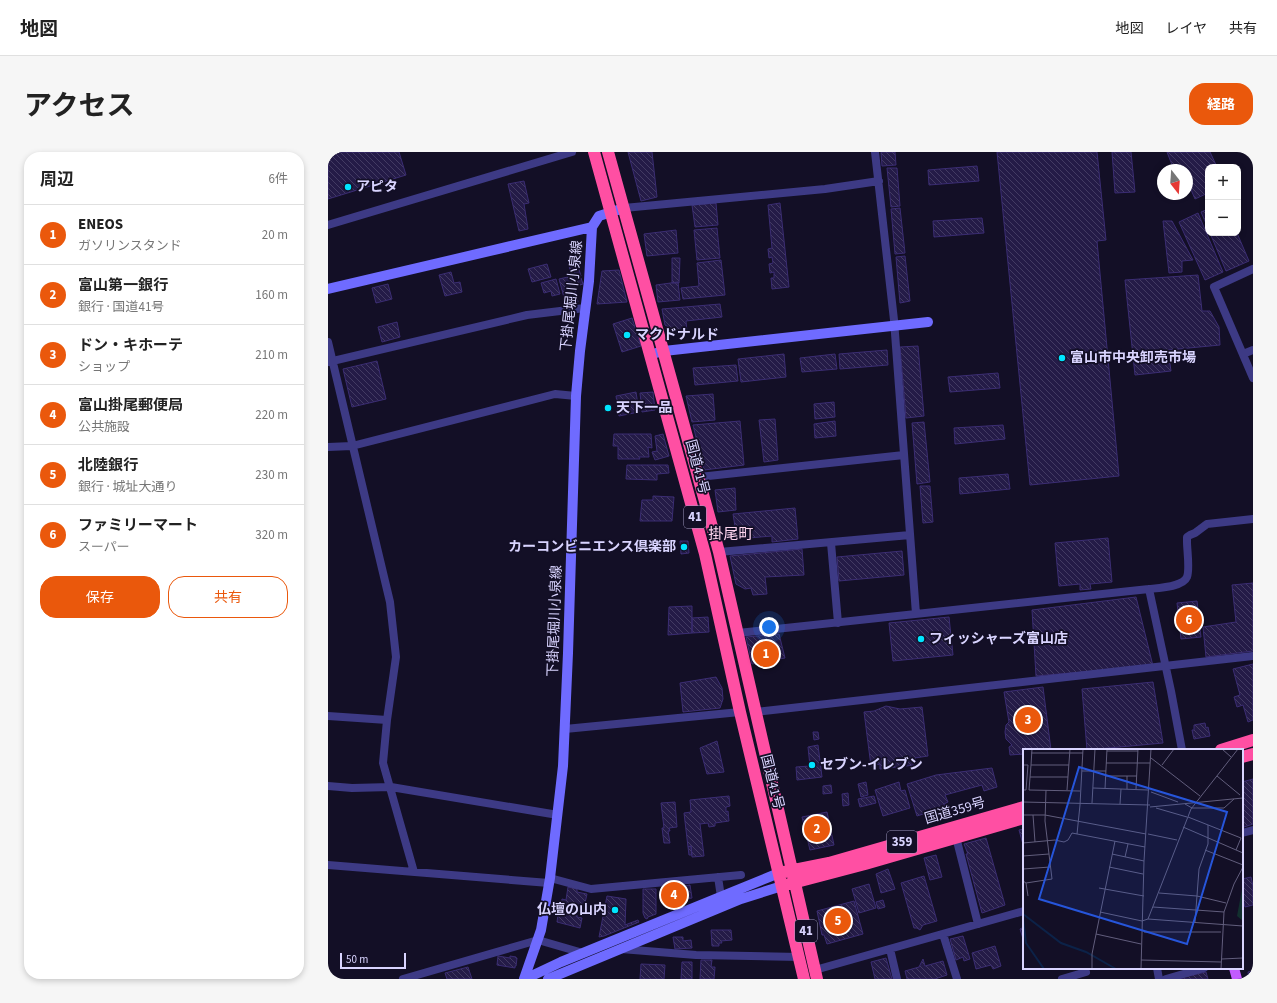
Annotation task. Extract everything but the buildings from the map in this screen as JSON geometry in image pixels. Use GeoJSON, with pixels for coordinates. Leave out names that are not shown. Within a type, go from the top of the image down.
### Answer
{"type":"FeatureCollection","features":[{"type":"Feature","properties":{"kind":"highway","name":"国道41号"},"geometry":{"type":"LineString","coordinates":[[594,152],[612,212],[705,554],[740,712],[782,886]]}},
{"type":"Feature","properties":{"kind":"highway","name":"国道41号"},"geometry":{"type":"LineString","coordinates":[[608,152],[719,552],[755,712],[796,882]]}},
{"type":"Feature","properties":{"kind":"highway"},"geometry":{"type":"LineString","coordinates":[[1224,749],[1253,740]]}},
{"type":"Feature","properties":{"kind":"highway"},"geometry":{"type":"LineString","coordinates":[[1243,757],[1253,754]]}},
{"type":"Feature","properties":{"kind":"highway","name":"国道359号"},"geometry":{"type":"LineString","coordinates":[[779,873],[829,863],[1023,807]]}},
{"type":"Feature","properties":{"kind":"highway","name":"国道359号"},"geometry":{"type":"LineString","coordinates":[[782,886],[1023,818]]}},
{"type":"Feature","properties":{"kind":"highway","name":"41"},"geometry":{"type":"LineString","coordinates":[[796,882],[816,975]]}},
{"type":"Feature","properties":{"kind":"highway","name":"41"},"geometry":{"type":"LineString","coordinates":[[782,886],[804,979]]}},
{"type":"Feature","properties":{"kind":"main road"},"geometry":{"type":"LineString","coordinates":[[1234,969],[1237,979]]}},
{"type":"Feature","properties":{"kind":"street"},"geometry":{"type":"LineString","coordinates":[[328,225],[572,152]]}},
{"type":"Feature","properties":{"kind":"street"},"geometry":{"type":"LineString","coordinates":[[875,152],[894,325],[916,614]]}},
{"type":"Feature","properties":{"kind":"street"},"geometry":{"type":"LineString","coordinates":[[624,208],[825,189],[879,182]]}},
{"type":"Feature","properties":{"kind":"street","name":"下掛尾堀川小泉線"},"geometry":{"type":"LineString","coordinates":[[524,979],[538,940],[549,880],[563,766],[576,396],[592,251],[592,227],[600,216],[624,208]]}},
{"type":"Feature","properties":{"kind":"street"},"geometry":{"type":"LineString","coordinates":[[328,289],[592,227]]}},
{"type":"Feature","properties":{"kind":"street"},"geometry":{"type":"LineString","coordinates":[[1253,269],[1214,287],[1253,378]]}},
{"type":"Feature","properties":{"kind":"street"},"geometry":{"type":"LineString","coordinates":[[330,361],[527,315],[585,308]]}},
{"type":"Feature","properties":{"kind":"street"},"geometry":{"type":"LineString","coordinates":[[651,355],[664,351],[928,322]]}},
{"type":"Feature","properties":{"kind":"street"},"geometry":{"type":"LineString","coordinates":[[328,342],[330,361],[390,602],[394,627],[396,658],[387,720],[383,763],[414,872]]}},
{"type":"Feature","properties":{"kind":"street"},"geometry":{"type":"LineString","coordinates":[[1243,354],[1253,350]]}},
{"type":"Feature","properties":{"kind":"street"},"geometry":{"type":"LineString","coordinates":[[328,447],[352,446],[555,394],[576,396]]}},
{"type":"Feature","properties":{"kind":"street"},"geometry":{"type":"LineString","coordinates":[[699,476],[904,455]]}},
{"type":"Feature","properties":{"kind":"street"},"geometry":{"type":"LineString","coordinates":[[738,634],[1149,589],[1178,584],[1187,578],[1188,575],[1187,537],[1207,524],[1253,518]]}},
{"type":"Feature","properties":{"kind":"street"},"geometry":{"type":"LineString","coordinates":[[719,552],[910,535]]}},
{"type":"Feature","properties":{"kind":"street"},"geometry":{"type":"LineString","coordinates":[[831,542],[838,623]]}},
{"type":"Feature","properties":{"kind":"street"},"geometry":{"type":"LineString","coordinates":[[1149,589],[1182,749]]}},
{"type":"Feature","properties":{"kind":"street"},"geometry":{"type":"LineString","coordinates":[[755,712],[1253,656]]}},
{"type":"Feature","properties":{"kind":"street"},"geometry":{"type":"LineString","coordinates":[[565,729],[740,712]]}},
{"type":"Feature","properties":{"kind":"street"},"geometry":{"type":"LineString","coordinates":[[328,716],[387,720]]}},
{"type":"Feature","properties":{"kind":"street"},"geometry":{"type":"LineString","coordinates":[[328,786],[352,788],[391,787],[558,815]]}},
{"type":"Feature","properties":{"kind":"street"},"geometry":{"type":"LineString","coordinates":[[1243,833],[1253,830]]}},
{"type":"Feature","properties":{"kind":"street"},"geometry":{"type":"LineString","coordinates":[[956,837],[978,924]]}},
{"type":"Feature","properties":{"kind":"street"},"geometry":{"type":"LineString","coordinates":[[328,865],[549,880],[591,889],[741,874]]}},
{"type":"Feature","properties":{"kind":"street"},"geometry":{"type":"LineString","coordinates":[[524,979],[583,953],[779,873]]}},
{"type":"Feature","properties":{"kind":"street"},"geometry":{"type":"LineString","coordinates":[[718,877],[721,896]]}},
{"type":"Feature","properties":{"kind":"street"},"geometry":{"type":"LineString","coordinates":[[548,979],[741,899],[782,886]]}},
{"type":"Feature","properties":{"kind":"street"},"geometry":{"type":"LineString","coordinates":[[816,975],[890,949],[1023,911]]}},
{"type":"Feature","properties":{"kind":"street"},"geometry":{"type":"LineString","coordinates":[[943,934],[957,979]]}},
{"type":"Feature","properties":{"kind":"street"},"geometry":{"type":"LineString","coordinates":[[403,979],[538,940],[583,953]]}},
{"type":"Feature","properties":{"kind":"street"},"geometry":{"type":"LineString","coordinates":[[620,949],[696,955],[800,957]]}},
{"type":"Feature","properties":{"kind":"street"},"geometry":{"type":"LineString","coordinates":[[890,949],[897,979]]}},
{"type":"Feature","properties":{"kind":"street"},"geometry":{"type":"LineString","coordinates":[[1157,969],[1159,979]]}},
{"type":"Feature","properties":{"kind":"street"},"geometry":{"type":"LineString","coordinates":[[1166,979],[1201,969]]}},
{"type":"Feature","properties":{"kind":"street"},"geometry":{"type":"LineString","coordinates":[[1062,979],[1086,973]]}},
{"type":"Feature","properties":{"kind":"place","name":"アピタ"},"geometry":{"type":"Point","coordinates":[348,187]}},
{"type":"Feature","properties":{"kind":"place","name":"マクドナルド"},"geometry":{"type":"Point","coordinates":[627,335]}},
{"type":"Feature","properties":{"kind":"place","name":"富山市中央卸売市場"},"geometry":{"type":"Point","coordinates":[1062,358]}},
{"type":"Feature","properties":{"kind":"place","name":"天下一品"},"geometry":{"type":"Point","coordinates":[608,408]}},
{"type":"Feature","properties":{"kind":"place","name":"カーコンビニエンス倶楽部"},"geometry":{"type":"Point","coordinates":[684,547]}},
{"type":"Feature","properties":{"kind":"place","name":"ファミリーマート"},"geometry":{"type":"Point","coordinates":[1189,620]}},
{"type":"Feature","properties":{"kind":"place","name":"フィッシャーズ富山店"},"geometry":{"type":"Point","coordinates":[921,639]}},
{"type":"Feature","properties":{"kind":"place","name":"ENEOS"},"geometry":{"type":"Point","coordinates":[766,654]}},
{"type":"Feature","properties":{"kind":"place","name":"ドン・キホーテ"},"geometry":{"type":"Point","coordinates":[1028,720]}},
{"type":"Feature","properties":{"kind":"place","name":"セブン-イレブン"},"geometry":{"type":"Point","coordinates":[812,765]}},
{"type":"Feature","properties":{"kind":"place","name":"富山第一銀行"},"geometry":{"type":"Point","coordinates":[817,829]}},
{"type":"Feature","properties":{"kind":"place","name":"富山掛尾郵便局"},"geometry":{"type":"Point","coordinates":[674,895]}},
{"type":"Feature","properties":{"kind":"place","name":"仏壇の山内"},"geometry":{"type":"Point","coordinates":[615,910]}},
{"type":"Feature","properties":{"kind":"place","name":"北陸銀行"},"geometry":{"type":"Point","coordinates":[838,921]}},
{"type":"Feature","properties":{"kind":"district","name":"掛尾町"},"geometry":{"type":"Point","coordinates":[731,534]}}]}
